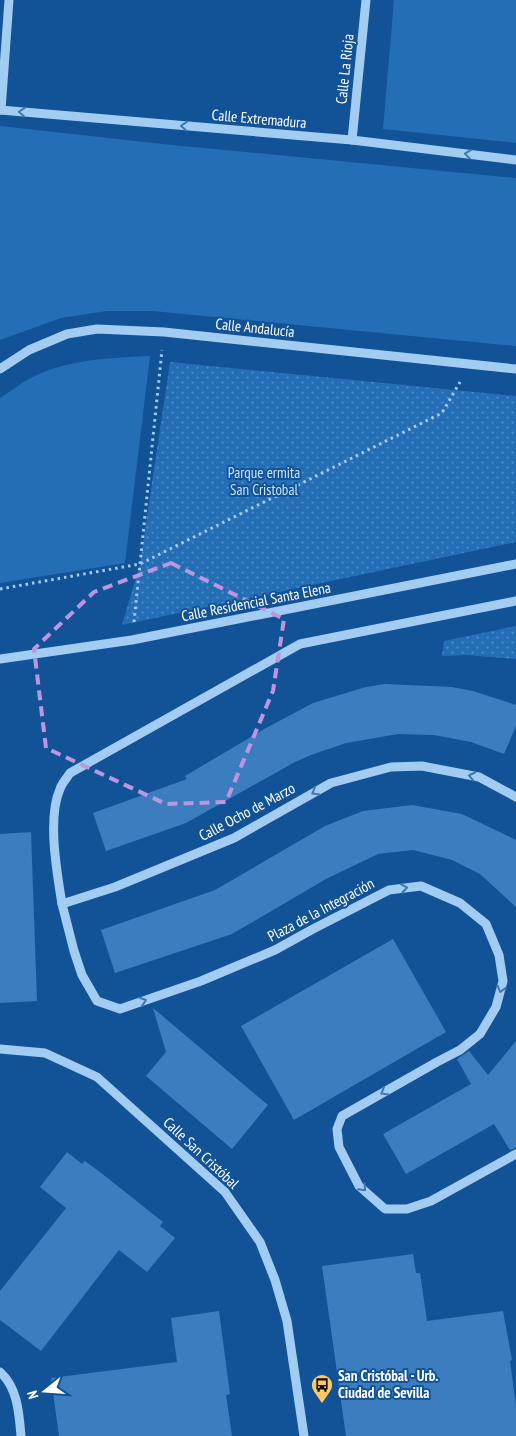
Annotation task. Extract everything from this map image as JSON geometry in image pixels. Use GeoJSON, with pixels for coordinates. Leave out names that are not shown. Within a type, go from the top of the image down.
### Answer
{"type":"FeatureCollection","features":[{"type":"Feature","properties":{"kind":"street"},"geometry":{"type":"LineString","coordinates":[[0,110],[9,0]]}},
{"type":"Feature","properties":{"kind":"street","name":"Calle La Rioja"},"geometry":{"type":"LineString","coordinates":[[352,140],[366,0]]}},
{"type":"Feature","properties":{"kind":"street","name":"Calle Extremadura"},"geometry":{"type":"LineString","coordinates":[[0,110],[352,140],[516,160]]}},
{"type":"Feature","properties":{"kind":"street","name":"Calle Andalucía"},"geometry":{"type":"LineString","coordinates":[[0,369],[29,350],[67,334],[97,329],[164,332],[516,369]]}},
{"type":"Feature","properties":{"kind":"street","name":"Calle Residencial Santa Elena"},"geometry":{"type":"LineString","coordinates":[[0,659],[132,640],[516,564]]}},
{"type":"Feature","properties":{"kind":"street"},"geometry":{"type":"LineString","coordinates":[[62,904],[55,862],[55,804],[60,789],[70,773],[300,644],[516,601]]}},
{"type":"Feature","properties":{"kind":"street","name":"Calle Ocho de Marzo"},"geometry":{"type":"LineString","coordinates":[[62,904],[115,887],[234,838],[331,783],[391,767],[422,766],[479,777],[516,796]]}},
{"type":"Feature","properties":{"kind":"street","name":"Plaza de la Integración"},"geometry":{"type":"LineString","coordinates":[[62,904],[82,975],[96,1001],[120,1008],[201,981],[275,950],[389,890],[421,886],[460,903],[486,924],[499,955],[503,981],[496,1007],[480,1034],[460,1050],[406,1078],[342,1116],[336,1129],[339,1147],[359,1186],[385,1209],[407,1209],[431,1201],[516,1154]]}},
{"type":"Feature","properties":{"kind":"street","name":"Calle San Cristóbal"},"geometry":{"type":"LineString","coordinates":[[0,1049],[45,1053],[97,1077],[225,1192],[260,1242],[276,1280],[287,1321],[304,1436]]}},
{"type":"Feature","properties":{"kind":"street"},"geometry":{"type":"LineString","coordinates":[[0,1372],[5,1377],[17,1400],[21,1436]]}},
{"type":"Feature","properties":{"kind":"path"},"geometry":{"type":"LineString","coordinates":[[132,640],[164,332]]}},
{"type":"Feature","properties":{"kind":"path"},"geometry":{"type":"LineString","coordinates":[[0,589],[140,564],[442,413],[470,364]]}},
{"type":"Feature","properties":{"kind":"highlighted area"},"geometry":{"type":"Polygon","coordinates":[[[171,563],[284,619],[273,691],[226,802],[166,804],[46,748],[34,649],[94,592],[171,563]]]}},
{"type":"Feature","properties":{"kind":"green space"},"geometry":{"type":"Polygon","coordinates":[[[394,0],[516,0],[516,143],[383,129],[394,0]]]}},
{"type":"Feature","properties":{"kind":"green space"},"geometry":{"type":"Polygon","coordinates":[[[0,126],[172,145],[516,178],[516,346],[153,311],[107,311],[61,318],[0,340],[0,126]]]}},
{"type":"Feature","properties":{"kind":"green space"},"geometry":{"type":"Polygon","coordinates":[[[150,356],[125,563],[0,583],[0,398],[29,379],[58,367],[88,361],[150,356]]]}},
{"type":"Feature","properties":{"kind":"green space","name":"Parque ermita San Cristobal"},"geometry":{"type":"Polygon","coordinates":[[[170,362],[516,396],[516,542],[122,625],[140,564],[170,362]]]}},
{"type":"Feature","properties":{"kind":"green space"},"geometry":{"type":"Polygon","coordinates":[[[516,626],[516,659],[467,655],[442,656],[444,641],[516,626]]]}},
{"type":"Feature","properties":{"kind":"building"},"geometry":{"type":"Polygon","coordinates":[[[385,684],[452,687],[473,691],[516,705],[516,726],[504,754],[471,742],[434,735],[398,734],[346,743],[295,762],[186,823],[106,851],[93,813],[187,779],[185,776],[266,728],[313,703],[366,687],[385,684]]]}},
{"type":"Feature","properties":{"kind":"building"},"geometry":{"type":"Polygon","coordinates":[[[412,805],[462,814],[516,840],[516,907],[480,874],[452,860],[413,850],[378,854],[326,879],[232,934],[115,973],[101,930],[215,890],[325,826],[363,811],[412,805]]]}},
{"type":"Feature","properties":{"kind":"building"},"geometry":{"type":"Polygon","coordinates":[[[31,832],[37,1001],[0,1003],[0,834],[31,832]]]}},
{"type":"Feature","properties":{"kind":"building"},"geometry":{"type":"Polygon","coordinates":[[[393,939],[446,1032],[294,1120],[241,1026],[393,939]]]}},
{"type":"Feature","properties":{"kind":"building"},"geometry":{"type":"Polygon","coordinates":[[[153,1008],[268,1105],[232,1149],[146,1076],[166,1052],[153,1008]]]}},
{"type":"Feature","properties":{"kind":"building"},"geometry":{"type":"Polygon","coordinates":[[[516,1041],[516,1148],[510,1150],[494,1124],[406,1174],[383,1134],[471,1084],[457,1059],[469,1051],[488,1075],[516,1041]]]}},
{"type":"Feature","properties":{"kind":"building"},"geometry":{"type":"Polygon","coordinates":[[[67,1152],[82,1164],[85,1161],[163,1222],[160,1226],[175,1238],[147,1272],[119,1250],[41,1351],[0,1320],[0,1291],[66,1208],[40,1187],[67,1152]]]}},
{"type":"Feature","properties":{"kind":"building"},"geometry":{"type":"Polygon","coordinates":[[[413,1254],[416,1273],[420,1273],[427,1321],[503,1311],[512,1360],[510,1361],[516,1406],[516,1436],[346,1436],[322,1266],[413,1254]]]}},
{"type":"Feature","properties":{"kind":"building"},"geometry":{"type":"Polygon","coordinates":[[[219,1311],[230,1394],[226,1395],[232,1436],[59,1436],[51,1378],[177,1362],[171,1318],[219,1311]]]}},
{"type":"Feature","properties":{"kind":"place","name":"San Cristóbal - Urb. Ciudad de Sevilla"},"geometry":{"type":"Point","coordinates":[322,1404]}}]}
